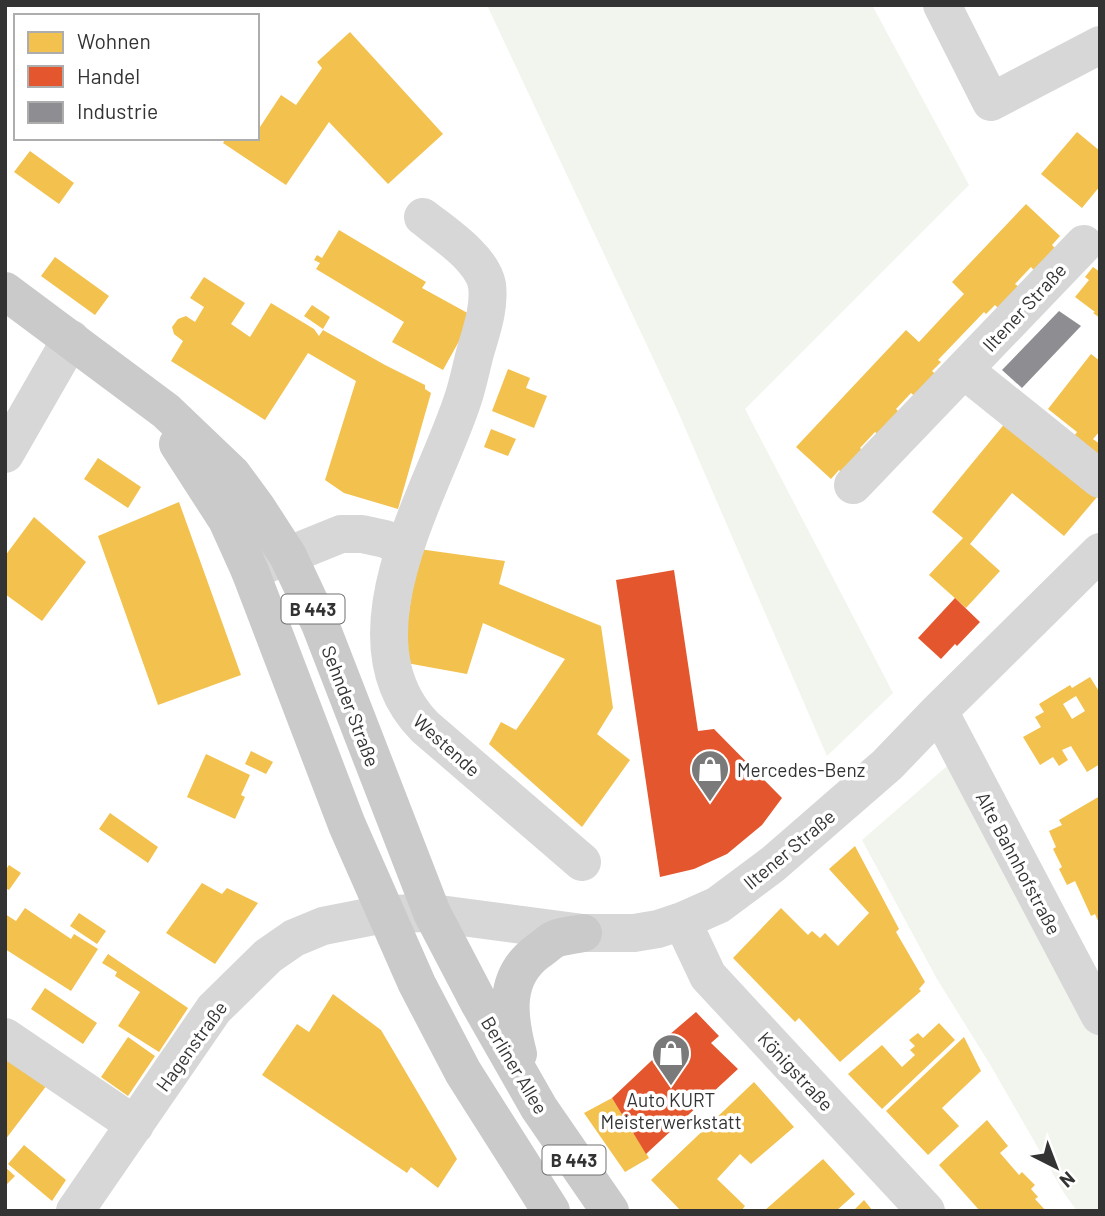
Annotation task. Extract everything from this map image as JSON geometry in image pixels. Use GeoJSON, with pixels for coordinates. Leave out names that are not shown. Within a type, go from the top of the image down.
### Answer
{"type":"FeatureCollection","features":[{"type":"Feature","properties":{"kind":"main road","name":"Sehnder Straße"},"geometry":{"type":"LineString","coordinates":[[5,291],[166,411],[232,474],[288,556],[320,624],[432,913]]}},
{"type":"Feature","properties":{"kind":"main road","name":"Sehnder Straße"},"geometry":{"type":"LineString","coordinates":[[104,364],[135,392],[175,440],[227,520],[250,570],[347,825],[384,914]]}},
{"type":"Feature","properties":{"kind":"main road","name":"Berliner Allee"},"geometry":{"type":"LineString","coordinates":[[432,913],[539,1108],[610,1211]]}},
{"type":"Feature","properties":{"kind":"main road","name":"B 443"},"geometry":{"type":"LineString","coordinates":[[384,914],[416,984],[463,1072],[551,1211]]}},
{"type":"Feature","properties":{"kind":"main road"},"geometry":{"type":"LineString","coordinates":[[539,1108],[520,1061],[510,1024],[511,992],[520,970],[528,960],[555,939],[583,933]]}},
{"type":"Feature","properties":{"kind":"street"},"geometry":{"type":"LineString","coordinates":[[942,5],[991,102],[1100,45]]}},
{"type":"Feature","properties":{"kind":"street","name":"Westende"},"geometry":{"type":"LineString","coordinates":[[423,217],[460,246],[477,265],[487,284],[486,310],[464,399],[404,547],[392,603],[389,649],[399,692],[410,712],[582,862]]}},
{"type":"Feature","properties":{"kind":"street","name":"Iltener Straße"},"geometry":{"type":"LineString","coordinates":[[853,485],[1084,244]]}},
{"type":"Feature","properties":{"kind":"street"},"geometry":{"type":"LineString","coordinates":[[5,454],[71,339]]}},
{"type":"Feature","properties":{"kind":"street"},"geometry":{"type":"LineString","coordinates":[[964,370],[1100,479]]}},
{"type":"Feature","properties":{"kind":"street"},"geometry":{"type":"LineString","coordinates":[[250,570],[341,534],[362,534],[386,539],[404,547]]}},
{"type":"Feature","properties":{"kind":"street","name":"Iltener Straße"},"geometry":{"type":"LineString","coordinates":[[384,914],[432,913],[583,933],[634,933],[682,921],[718,905],[763,872],[887,765],[1100,552]]}},
{"type":"Feature","properties":{"kind":"street","name":"Alte Bahnhofstraße"},"geometry":{"type":"LineString","coordinates":[[939,711],[1100,1016]]}},
{"type":"Feature","properties":{"kind":"street","name":"Hagenstraße"},"geometry":{"type":"LineString","coordinates":[[75,1211],[214,1009],[268,956],[294,939],[323,926],[384,914]]}},
{"type":"Feature","properties":{"kind":"street","name":"Königstraße"},"geometry":{"type":"LineString","coordinates":[[682,921],[708,976],[926,1211]]}},
{"type":"Feature","properties":{"kind":"street"},"geometry":{"type":"LineString","coordinates":[[5,1037],[135,1125]]}},
{"type":"Feature","properties":{"kind":"shaded area"},"geometry":{"type":"Polygon","coordinates":[[[487,5],[872,5],[969,185],[745,409],[893,693],[827,756],[676,407],[487,5]]]}},
{"type":"Feature","properties":{"kind":"shaded area"},"geometry":{"type":"Polygon","coordinates":[[[953,761],[1100,1037],[1100,1211],[1077,1211],[1064,1193],[937,979],[862,840],[953,761]]]}},
{"type":"Feature","properties":{"kind":"building: Wohnen"},"geometry":{"type":"Polygon","coordinates":[[[350,32],[443,134],[388,184],[329,122],[286,185],[223,143],[225,140],[259,140],[259,126],[281,95],[296,105],[322,68],[317,62],[350,32]]]}},
{"type":"Feature","properties":{"kind":"building: Wohnen"},"geometry":{"type":"Polygon","coordinates":[[[1077,132],[1100,151],[1100,186],[1082,208],[1041,174],[1077,132]]]}},
{"type":"Feature","properties":{"kind":"building: Wohnen"},"geometry":{"type":"Polygon","coordinates":[[[30,151],[74,183],[59,204],[14,172],[30,151]]]}},
{"type":"Feature","properties":{"kind":"building: Wohnen"},"geometry":{"type":"Polygon","coordinates":[[[1026,204],[1060,236],[1052,245],[1059,252],[1038,274],[1031,267],[1015,284],[1023,290],[1002,312],[995,305],[986,314],[984,312],[938,360],[941,362],[932,371],[940,378],[919,400],[911,393],[896,409],[903,416],[882,438],[875,432],[860,448],[867,455],[846,477],[839,470],[831,479],[796,447],[906,330],[919,342],[964,294],[952,282],[1026,204]]]}},
{"type":"Feature","properties":{"kind":"building: Wohnen"},"geometry":{"type":"Polygon","coordinates":[[[339,230],[426,282],[422,288],[473,316],[443,370],[392,342],[404,322],[316,269],[320,263],[314,260],[317,255],[322,258],[339,230]]]}},
{"type":"Feature","properties":{"kind":"building: Wohnen"},"geometry":{"type":"Polygon","coordinates":[[[55,257],[109,296],[95,315],[41,276],[55,257]]]}},
{"type":"Feature","properties":{"kind":"building: Wohnen"},"geometry":{"type":"Polygon","coordinates":[[[1093,267],[1100,272],[1100,318],[1075,297],[1089,280],[1085,277],[1093,267]]]}},
{"type":"Feature","properties":{"kind":"building: Wohnen"},"geometry":{"type":"Polygon","coordinates":[[[204,277],[245,303],[231,324],[250,337],[271,303],[314,329],[319,336],[323,330],[425,385],[425,389],[431,393],[398,509],[344,493],[325,480],[356,381],[308,353],[265,420],[171,361],[183,341],[174,334],[172,327],[178,319],[186,316],[195,322],[204,307],[190,298],[204,277]]]}},
{"type":"Feature","properties":{"kind":"building: Wohnen"},"geometry":{"type":"Polygon","coordinates":[[[312,305],[330,317],[323,329],[304,316],[312,305]]]}},
{"type":"Feature","properties":{"kind":"building: Wohnen"},"geometry":{"type":"Polygon","coordinates":[[[1091,354],[1100,361],[1100,431],[1093,439],[1100,444],[1100,467],[1069,443],[1077,432],[1048,409],[1091,354]]]}},
{"type":"Feature","properties":{"kind":"building: Wohnen"},"geometry":{"type":"Polygon","coordinates":[[[508,369],[530,378],[526,388],[547,396],[534,428],[492,411],[508,369]]]}},
{"type":"Feature","properties":{"kind":"building: Wohnen"},"geometry":{"type":"Polygon","coordinates":[[[1006,422],[1097,497],[1064,536],[1012,493],[970,544],[1000,571],[966,608],[929,575],[963,538],[932,512],[1006,422]]]}},
{"type":"Feature","properties":{"kind":"building: Wohnen"},"geometry":{"type":"Polygon","coordinates":[[[491,429],[516,439],[508,456],[484,447],[491,429]]]}},
{"type":"Feature","properties":{"kind":"building: Wohnen"},"geometry":{"type":"Polygon","coordinates":[[[98,458],[141,487],[128,508],[84,479],[98,458]]]}},
{"type":"Feature","properties":{"kind":"building: Wohnen"},"geometry":{"type":"Polygon","coordinates":[[[179,502],[241,675],[158,705],[98,536],[179,502]]]}},
{"type":"Feature","properties":{"kind":"building: Wohnen"},"geometry":{"type":"Polygon","coordinates":[[[34,517],[86,562],[42,621],[5,594],[5,556],[34,517]]]}},
{"type":"Feature","properties":{"kind":"building: Wohnen"},"geometry":{"type":"Polygon","coordinates":[[[419,549],[505,561],[499,584],[601,626],[613,708],[597,734],[630,760],[582,827],[489,744],[501,722],[516,730],[565,659],[483,623],[467,674],[401,662],[419,549]]]}},
{"type":"Feature","properties":{"kind":"building: Wohnen"},"geometry":{"type":"Polygon","coordinates":[[[1090,677],[1100,693],[1100,764],[1087,772],[1071,746],[1062,750],[1068,760],[1059,766],[1053,757],[1040,765],[1023,737],[1041,727],[1035,717],[1044,712],[1039,704],[1070,685],[1072,688],[1090,677]],[[1076,696],[1063,704],[1072,719],[1085,711],[1076,696]]]}},
{"type":"Feature","properties":{"kind":"building: Wohnen"},"geometry":{"type":"Polygon","coordinates":[[[251,751],[273,762],[266,774],[245,764],[251,751]]]}},
{"type":"Feature","properties":{"kind":"building: Wohnen"},"geometry":{"type":"Polygon","coordinates":[[[206,754],[250,775],[241,795],[245,797],[235,819],[187,797],[206,754]]]}},
{"type":"Feature","properties":{"kind":"building: Wohnen"},"geometry":{"type":"Polygon","coordinates":[[[1100,796],[1100,925],[1095,914],[1091,916],[1075,881],[1067,885],[1059,869],[1062,867],[1053,849],[1056,847],[1049,831],[1062,825],[1059,820],[1100,796]]]}},
{"type":"Feature","properties":{"kind":"building: Wohnen"},"geometry":{"type":"Polygon","coordinates":[[[110,813],[158,847],[148,863],[99,829],[110,813]]]}},
{"type":"Feature","properties":{"kind":"building: Wohnen"},"geometry":{"type":"Polygon","coordinates":[[[855,846],[899,929],[896,932],[925,982],[919,989],[921,991],[840,1062],[799,1018],[795,1022],[733,958],[781,908],[808,935],[812,931],[820,938],[825,933],[838,946],[869,913],[829,869],[855,846]]]}},
{"type":"Feature","properties":{"kind":"building: Wohnen"},"geometry":{"type":"Polygon","coordinates":[[[9,865],[21,873],[9,890],[5,888],[5,871],[9,865]]]}},
{"type":"Feature","properties":{"kind":"building: Wohnen"},"geometry":{"type":"Polygon","coordinates":[[[202,883],[222,894],[227,888],[258,903],[215,964],[166,933],[202,883]]]}},
{"type":"Feature","properties":{"kind":"building: Wohnen"},"geometry":{"type":"Polygon","coordinates":[[[25,908],[71,939],[74,934],[98,949],[71,991],[5,949],[5,914],[16,921],[25,908]]]}},
{"type":"Feature","properties":{"kind":"building: Wohnen"},"geometry":{"type":"Polygon","coordinates":[[[79,913],[106,931],[97,944],[70,926],[79,913]]]}},
{"type":"Feature","properties":{"kind":"building: Wohnen"},"geometry":{"type":"Polygon","coordinates":[[[108,954],[188,1008],[159,1052],[118,1026],[140,992],[115,976],[117,972],[102,963],[108,954]]]}},
{"type":"Feature","properties":{"kind":"building: Wohnen"},"geometry":{"type":"Polygon","coordinates":[[[45,988],[97,1023],[83,1044],[31,1009],[45,988]]]}},
{"type":"Feature","properties":{"kind":"building: Wohnen"},"geometry":{"type":"Polygon","coordinates":[[[333,994],[381,1030],[457,1159],[438,1188],[411,1167],[407,1173],[262,1075],[297,1024],[309,1032],[333,994]]]}},
{"type":"Feature","properties":{"kind":"building: Wohnen"},"geometry":{"type":"Polygon","coordinates":[[[939,1023],[955,1040],[882,1109],[848,1074],[882,1045],[902,1067],[915,1055],[910,1050],[915,1046],[909,1040],[918,1033],[923,1038],[939,1023]]]}},
{"type":"Feature","properties":{"kind":"building: Wohnen"},"geometry":{"type":"Polygon","coordinates":[[[128,1037],[155,1056],[128,1096],[101,1077],[128,1037]]]}},
{"type":"Feature","properties":{"kind":"building: Wohnen"},"geometry":{"type":"Polygon","coordinates":[[[964,1037],[981,1071],[942,1108],[959,1126],[928,1155],[886,1111],[964,1037]]]}},
{"type":"Feature","properties":{"kind":"building: Wohnen"},"geometry":{"type":"Polygon","coordinates":[[[5,1055],[47,1085],[5,1140],[5,1055]]]}},
{"type":"Feature","properties":{"kind":"building: Wohnen"},"geometry":{"type":"Polygon","coordinates":[[[754,1082],[794,1127],[751,1164],[740,1154],[717,1179],[745,1206],[741,1211],[681,1211],[651,1180],[754,1082]]]}},
{"type":"Feature","properties":{"kind":"building: Wohnen"},"geometry":{"type":"Polygon","coordinates":[[[612,1098],[649,1158],[625,1172],[584,1113],[612,1098]]]}},
{"type":"Feature","properties":{"kind":"building: Wohnen"},"geometry":{"type":"Polygon","coordinates":[[[987,1120],[1008,1146],[1000,1153],[1019,1175],[1022,1172],[1035,1185],[1031,1189],[1038,1197],[1035,1199],[1046,1211],[980,1211],[939,1165],[987,1120]]]}},
{"type":"Feature","properties":{"kind":"building: Wohnen"},"geometry":{"type":"Polygon","coordinates":[[[24,1145],[66,1180],[52,1201],[8,1164],[24,1145]]]}},
{"type":"Feature","properties":{"kind":"building: Wohnen"},"geometry":{"type":"Polygon","coordinates":[[[823,1159],[855,1194],[836,1211],[764,1211],[823,1159]]]}},
{"type":"Feature","properties":{"kind":"building: Wohnen"},"geometry":{"type":"Polygon","coordinates":[[[5,1167],[15,1176],[5,1186],[5,1167]]]}},
{"type":"Feature","properties":{"kind":"building: Wohnen"},"geometry":{"type":"Polygon","coordinates":[[[864,1200],[873,1211],[853,1211],[864,1200]]]}},
{"type":"Feature","properties":{"kind":"building: Handel"},"geometry":{"type":"Polygon","coordinates":[[[674,570],[698,731],[714,729],[782,798],[762,825],[727,854],[694,869],[660,877],[616,580],[674,570]]]}},
{"type":"Feature","properties":{"kind":"building: Handel"},"geometry":{"type":"Polygon","coordinates":[[[955,598],[980,622],[941,659],[918,638],[955,598]]]}},
{"type":"Feature","properties":{"kind":"building: Handel"},"geometry":{"type":"Polygon","coordinates":[[[696,1012],[719,1036],[711,1043],[738,1069],[646,1154],[612,1098],[667,1046],[662,1041],[696,1012]]]}},
{"type":"Feature","properties":{"kind":"building: Industrie"},"geometry":{"type":"Polygon","coordinates":[[[1059,311],[1081,326],[1022,388],[1002,370],[1059,311]]]}},
{"type":"Feature","properties":{"kind":"place","name":"Mercedes-Benz"},"geometry":{"type":"Point","coordinates":[710,803]}},
{"type":"Feature","properties":{"kind":"place","name":"Auto KURT Meisterwerkstatt"},"geometry":{"type":"Point","coordinates":[671,1087]}}]}
